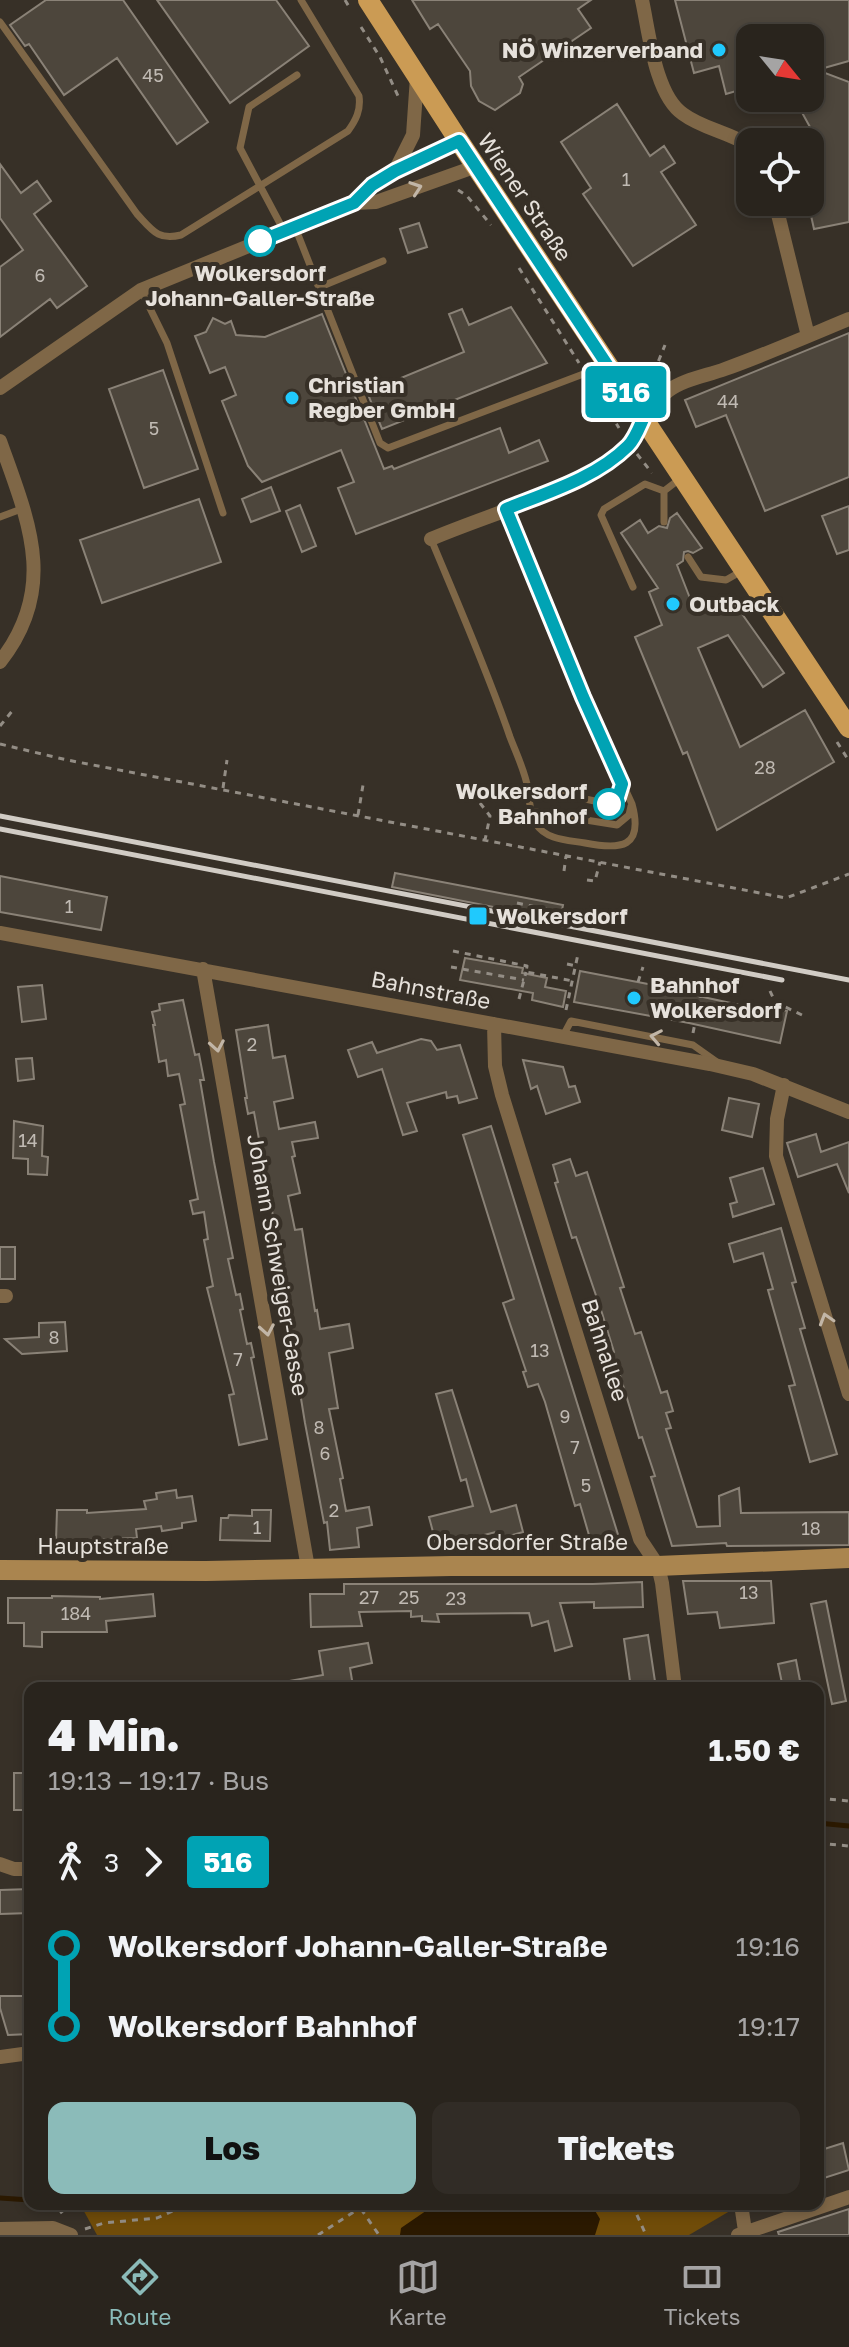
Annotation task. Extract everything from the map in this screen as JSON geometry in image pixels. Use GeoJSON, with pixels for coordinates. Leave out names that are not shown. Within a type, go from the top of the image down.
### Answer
{"type":"FeatureCollection","features":[{"type":"Feature","properties":{"kind":"main road","name":"Wiener Straße"},"geometry":{"type":"LineString","coordinates":[[368,0],[849,728]]}},
{"type":"Feature","properties":{"kind":"main road","name":"Obersdorfer Straße"},"geometry":{"type":"LineString","coordinates":[[206,1571],[658,1566],[849,1558]]}},
{"type":"Feature","properties":{"kind":"main road","name":"Hauptstraße"},"geometry":{"type":"LineString","coordinates":[[0,1570],[206,1571]]}},
{"type":"Feature","properties":{"kind":"street"},"geometry":{"type":"LineString","coordinates":[[642,0],[667,99],[683,115],[736,137]]}},
{"type":"Feature","properties":{"kind":"street"},"geometry":{"type":"LineString","coordinates":[[395,171],[413,135],[417,76]]}},
{"type":"Feature","properties":{"kind":"street"},"geometry":{"type":"LineString","coordinates":[[354,203],[372,185],[395,171],[459,141]]}},
{"type":"Feature","properties":{"kind":"street"},"geometry":{"type":"LineString","coordinates":[[0,388],[141,290],[354,203],[376,202],[477,166]]}},
{"type":"Feature","properties":{"kind":"street"},"geometry":{"type":"LineString","coordinates":[[778,216],[808,336]]}},
{"type":"Feature","properties":{"kind":"street"},"geometry":{"type":"LineString","coordinates":[[431,539],[568,484],[616,456],[630,444],[643,419],[666,391],[680,383],[727,369],[849,319]]}},
{"type":"Feature","properties":{"kind":"street"},"geometry":{"type":"LineString","coordinates":[[0,441],[24,508],[34,557],[31,599],[16,637],[0,662]]}},
{"type":"Feature","properties":{"kind":"street","name":"Bahnstraße"},"geometry":{"type":"LineString","coordinates":[[0,933],[726,1068],[784,1085],[849,1112]]}},
{"type":"Feature","properties":{"kind":"street","name":"Johann Schweiger-Gasse"},"geometry":{"type":"LineString","coordinates":[[203,969],[308,1568]]}},
{"type":"Feature","properties":{"kind":"street","name":"Bahnallee"},"geometry":{"type":"LineString","coordinates":[[494,1024],[495,1066],[502,1095],[640,1539],[658,1566],[674,1682]]}},
{"type":"Feature","properties":{"kind":"street"},"geometry":{"type":"LineString","coordinates":[[784,1085],[777,1119],[776,1156],[849,1394]]}},
{"type":"Feature","properties":{"kind":"street"},"geometry":{"type":"LineString","coordinates":[[0,1864],[24,1869]]}},
{"type":"Feature","properties":{"kind":"street"},"geometry":{"type":"LineString","coordinates":[[0,2057],[24,2054]]}},
{"type":"Feature","properties":{"kind":"street"},"geometry":{"type":"LineString","coordinates":[[824,2205],[849,2197]]}},
{"type":"Feature","properties":{"kind":"street"},"geometry":{"type":"LineString","coordinates":[[741,2210],[742,2233],[810,2210]]}},
{"type":"Feature","properties":{"kind":"street"},"geometry":{"type":"LineString","coordinates":[[0,2229],[73,2227]]}},
{"type":"Feature","properties":{"kind":"lane"},"geometry":{"type":"LineString","coordinates":[[0,22],[153,232],[169,238],[181,235],[348,131],[360,106],[359,96],[301,0]]}},
{"type":"Feature","properties":{"kind":"lane"},"geometry":{"type":"LineString","coordinates":[[297,75],[249,107],[240,148],[260,185],[290,229],[320,287],[380,443],[388,448],[586,373],[604,359]]}},
{"type":"Feature","properties":{"kind":"lane"},"geometry":{"type":"LineString","coordinates":[[320,287],[383,261]]}},
{"type":"Feature","properties":{"kind":"lane"},"geometry":{"type":"LineString","coordinates":[[141,290],[167,343],[223,513]]}},
{"type":"Feature","properties":{"kind":"lane"},"geometry":{"type":"LineString","coordinates":[[664,491],[682,476]]}},
{"type":"Feature","properties":{"kind":"lane"},"geometry":{"type":"LineString","coordinates":[[633,587],[601,515],[604,509],[645,484],[664,491]]}},
{"type":"Feature","properties":{"kind":"lane"},"geometry":{"type":"LineString","coordinates":[[664,491],[664,522]]}},
{"type":"Feature","properties":{"kind":"lane"},"geometry":{"type":"LineString","coordinates":[[0,517],[24,508]]}},
{"type":"Feature","properties":{"kind":"lane"},"geometry":{"type":"LineString","coordinates":[[431,539],[500,707],[528,787],[530,811],[537,826],[554,837],[617,848],[628,841],[635,831],[632,804],[583,697],[506,509]]}},
{"type":"Feature","properties":{"kind":"lane"},"geometry":{"type":"LineString","coordinates":[[688,557],[701,577],[726,580],[745,570]]}},
{"type":"Feature","properties":{"kind":"lane"},"geometry":{"type":"LineString","coordinates":[[528,787],[609,804],[618,797],[622,784]]}},
{"type":"Feature","properties":{"kind":"lane"},"geometry":{"type":"LineString","coordinates":[[530,811],[617,825],[629,815],[632,804]]}},
{"type":"Feature","properties":{"kind":"lane"},"geometry":{"type":"LineString","coordinates":[[558,1035],[571,1021],[622,1031],[693,1045],[726,1068]]}},
{"type":"Feature","properties":{"kind":"lane"},"geometry":{"type":"LineString","coordinates":[[620,1047],[622,1031]]}},
{"type":"Feature","properties":{"kind":"path"},"geometry":{"type":"LineString","coordinates":[[643,377],[654,372],[665,345]]}},
{"type":"Feature","properties":{"kind":"path"},"geometry":{"type":"LineString","coordinates":[[0,726],[13,710]]}},
{"type":"Feature","properties":{"kind":"path"},"geometry":{"type":"LineString","coordinates":[[0,744],[67,760],[786,898],[849,874]]}},
{"type":"Feature","properties":{"kind":"path"},"geometry":{"type":"LineString","coordinates":[[223,789],[227,760]]}},
{"type":"Feature","properties":{"kind":"path"},"geometry":{"type":"LineString","coordinates":[[358,815],[363,785]]}},
{"type":"Feature","properties":{"kind":"path"},"geometry":{"type":"LineString","coordinates":[[480,803],[490,816],[485,840]]}},
{"type":"Feature","properties":{"kind":"path"},"geometry":{"type":"LineString","coordinates":[[564,871],[566,856]]}},
{"type":"Feature","properties":{"kind":"path"},"geometry":{"type":"LineString","coordinates":[[587,880],[595,881],[600,862]]}},
{"type":"Feature","properties":{"kind":"path"},"geometry":{"type":"LineString","coordinates":[[517,903],[554,911]]}},
{"type":"Feature","properties":{"kind":"path"},"geometry":{"type":"LineString","coordinates":[[453,951],[527,966],[519,999]]}},
{"type":"Feature","properties":{"kind":"path"},"geometry":{"type":"LineString","coordinates":[[558,1035],[568,1006],[578,954]]}},
{"type":"Feature","properties":{"kind":"path"},"geometry":{"type":"LineString","coordinates":[[567,964],[576,966]]}},
{"type":"Feature","properties":{"kind":"path"},"geometry":{"type":"LineString","coordinates":[[451,967],[524,980]]}},
{"type":"Feature","properties":{"kind":"path"},"geometry":{"type":"LineString","coordinates":[[638,982],[643,967]]}},
{"type":"Feature","properties":{"kind":"path"},"geometry":{"type":"LineString","coordinates":[[526,972],[573,981]]}},
{"type":"Feature","properties":{"kind":"path"},"geometry":{"type":"LineString","coordinates":[[693,1045],[693,1024],[704,978]]}},
{"type":"Feature","properties":{"kind":"path"},"geometry":{"type":"LineString","coordinates":[[770,991],[775,1002],[804,1016]]}},
{"type":"Feature","properties":{"kind":"path"},"geometry":{"type":"LineString","coordinates":[[824,1799],[849,1801]]}},
{"type":"Feature","properties":{"kind":"path"},"geometry":{"type":"LineString","coordinates":[[824,1844],[849,1846]]}},
{"type":"Feature","properties":{"kind":"path"},"geometry":{"type":"LineString","coordinates":[[64,2210],[56,2216],[73,2227],[84,2229],[104,2223],[157,2218],[175,2210]]}},
{"type":"Feature","properties":{"kind":"path"},"geometry":{"type":"LineString","coordinates":[[318,2235],[359,2210]]}},
{"type":"Feature","properties":{"kind":"path"},"geometry":{"type":"LineString","coordinates":[[362,2210],[379,2235]]}},
{"type":"Feature","properties":{"kind":"path"},"geometry":{"type":"LineString","coordinates":[[635,2210],[646,2235]]}},
{"type":"Feature","properties":{"kind":"shaded area"},"geometry":{"type":"Polygon","coordinates":[[[83,2210],[732,2210],[689,2235],[97,2235],[83,2210]]]}},
{"type":"Feature","properties":{"kind":"shaded area"},"geometry":{"type":"Polygon","coordinates":[[[427,2210],[595,2210],[600,2219],[595,2235],[400,2235],[401,2228],[427,2210]]]}},
{"type":"Feature","properties":{"kind":"building"},"geometry":{"type":"Polygon","coordinates":[[[46,0],[123,0],[208,122],[177,144],[117,58],[64,95],[29,44],[25,46],[10,25],[46,0]]]}},
{"type":"Feature","properties":{"kind":"building"},"geometry":{"type":"Polygon","coordinates":[[[157,0],[276,0],[309,46],[230,103],[157,0]]]}},
{"type":"Feature","properties":{"kind":"building"},"geometry":{"type":"Polygon","coordinates":[[[412,0],[591,0],[578,9],[591,28],[519,77],[523,84],[520,93],[495,110],[479,101],[471,86],[470,71],[438,24],[430,29],[412,0]]]}},
{"type":"Feature","properties":{"kind":"building","name":"NÖ Winzerverband"},"geometry":{"type":"Polygon","coordinates":[[[675,0],[849,0],[849,61],[824,68],[824,24],[736,24],[736,91],[726,94],[719,66],[694,73],[675,0]]]}},
{"type":"Feature","properties":{"kind":"building","name":"NÖ Winzerverband"},"geometry":{"type":"Polygon","coordinates":[[[824,73],[849,82],[849,222],[814,229],[811,216],[824,216],[824,128],[804,128],[810,127],[802,112],[824,112],[824,73]]]}},
{"type":"Feature","properties":{"kind":"building"},"geometry":{"type":"Polygon","coordinates":[[[617,104],[650,156],[664,146],[675,163],[661,172],[696,225],[633,266],[583,194],[591,188],[561,142],[617,104]]]}},
{"type":"Feature","properties":{"kind":"building"},"geometry":{"type":"Polygon","coordinates":[[[0,164],[21,193],[37,181],[51,201],[34,214],[87,286],[57,308],[50,299],[0,337],[0,267],[23,250],[0,218],[0,164]]]}},
{"type":"Feature","properties":{"kind":"building"},"geometry":{"type":"Polygon","coordinates":[[[419,223],[427,247],[408,253],[400,229],[419,223]]]}},
{"type":"Feature","properties":{"kind":"building"},"geometry":{"type":"Polygon","coordinates":[[[511,307],[547,363],[382,429],[367,392],[464,352],[449,314],[462,309],[469,325],[511,307]]]}},
{"type":"Feature","properties":{"kind":"building","name":"Christian Regber GmbH"},"geometry":{"type":"Polygon","coordinates":[[[322,314],[384,469],[392,466],[394,469],[500,428],[509,453],[539,440],[548,461],[356,534],[338,488],[354,482],[341,450],[262,482],[248,466],[222,401],[236,395],[225,367],[210,373],[195,336],[206,332],[213,318],[225,324],[231,321],[236,335],[265,337],[322,314]]]}},
{"type":"Feature","properties":{"kind":"building"},"geometry":{"type":"Polygon","coordinates":[[[849,333],[849,477],[765,511],[726,415],[696,427],[685,400],[849,333]]]}},
{"type":"Feature","properties":{"kind":"building"},"geometry":{"type":"Polygon","coordinates":[[[163,370],[198,469],[144,488],[109,389],[163,370]]]}},
{"type":"Feature","properties":{"kind":"building"},"geometry":{"type":"Polygon","coordinates":[[[271,487],[280,511],[251,522],[242,499],[271,487]]]}},
{"type":"Feature","properties":{"kind":"building"},"geometry":{"type":"Polygon","coordinates":[[[199,499],[221,562],[102,603],[80,540],[199,499]]]}},
{"type":"Feature","properties":{"kind":"building"},"geometry":{"type":"Polygon","coordinates":[[[300,505],[316,546],[302,552],[286,511],[300,505]]]}},
{"type":"Feature","properties":{"kind":"building"},"geometry":{"type":"Polygon","coordinates":[[[849,506],[849,550],[837,554],[822,516],[849,506]]]}},
{"type":"Feature","properties":{"kind":"building"},"geometry":{"type":"Polygon","coordinates":[[[677,513],[702,548],[693,553],[684,552],[683,561],[677,565],[695,611],[730,597],[784,673],[763,687],[728,635],[698,648],[740,747],[805,710],[834,762],[717,830],[687,752],[683,754],[635,637],[662,625],[649,592],[658,588],[621,533],[640,520],[648,533],[659,526],[667,528],[670,518],[677,513]]]}},
{"type":"Feature","properties":{"kind":"building"},"geometry":{"type":"Polygon","coordinates":[[[395,873],[563,905],[560,920],[392,887],[395,873]]]}},
{"type":"Feature","properties":{"kind":"building"},"geometry":{"type":"Polygon","coordinates":[[[0,876],[107,897],[101,930],[0,912],[0,876]]]}},
{"type":"Feature","properties":{"kind":"building"},"geometry":{"type":"Polygon","coordinates":[[[465,958],[523,968],[522,973],[547,978],[545,987],[566,991],[563,1007],[532,1000],[533,993],[460,980],[465,958]]]}},
{"type":"Feature","properties":{"kind":"building"},"geometry":{"type":"Polygon","coordinates":[[[580,971],[695,993],[763,1010],[764,1006],[787,1011],[780,1043],[574,1002],[580,971]]]}},
{"type":"Feature","properties":{"kind":"building"},"geometry":{"type":"Polygon","coordinates":[[[42,985],[46,1019],[22,1022],[18,987],[42,985]]]}},
{"type":"Feature","properties":{"kind":"building"},"geometry":{"type":"Polygon","coordinates":[[[183,1000],[204,1080],[200,1080],[233,1258],[228,1259],[236,1295],[240,1294],[247,1344],[251,1343],[254,1357],[251,1358],[267,1439],[239,1445],[229,1395],[234,1394],[207,1288],[213,1286],[204,1240],[208,1239],[204,1212],[193,1214],[190,1201],[198,1199],[180,1105],[185,1104],[179,1074],[168,1076],[166,1060],[159,1062],[153,1025],[152,1012],[160,1010],[159,1004],[183,1000]]]}},
{"type":"Feature","properties":{"kind":"building"},"geometry":{"type":"Polygon","coordinates":[[[268,1025],[273,1058],[285,1056],[293,1098],[274,1102],[279,1129],[315,1122],[317,1132],[318,1138],[292,1142],[300,1193],[288,1196],[295,1230],[302,1229],[320,1329],[349,1324],[353,1348],[329,1353],[338,1408],[329,1409],[343,1478],[340,1479],[346,1511],[369,1507],[372,1525],[357,1528],[359,1547],[330,1550],[327,1522],[324,1523],[305,1423],[283,1288],[286,1287],[254,1112],[248,1114],[245,1098],[236,1030],[268,1025]]]}},
{"type":"Feature","properties":{"kind":"building"},"geometry":{"type":"Polygon","coordinates":[[[421,1039],[431,1041],[437,1050],[460,1045],[477,1098],[459,1103],[457,1096],[447,1098],[446,1092],[407,1103],[417,1131],[403,1135],[382,1069],[358,1077],[348,1050],[372,1042],[377,1053],[421,1039]]]}},
{"type":"Feature","properties":{"kind":"building"},"geometry":{"type":"Polygon","coordinates":[[[32,1058],[34,1079],[18,1081],[16,1059],[32,1058]]]}},
{"type":"Feature","properties":{"kind":"building"},"geometry":{"type":"Polygon","coordinates":[[[523,1060],[563,1067],[569,1087],[575,1086],[580,1102],[546,1114],[537,1086],[531,1089],[523,1060]]]}},
{"type":"Feature","properties":{"kind":"building"},"geometry":{"type":"Polygon","coordinates":[[[729,1098],[759,1104],[752,1137],[722,1130],[729,1098]]]}},
{"type":"Feature","properties":{"kind":"building"},"geometry":{"type":"Polygon","coordinates":[[[14,1121],[43,1126],[42,1156],[48,1157],[47,1175],[28,1174],[28,1159],[13,1158],[14,1121]]]}},
{"type":"Feature","properties":{"kind":"building"},"geometry":{"type":"Polygon","coordinates":[[[491,1126],[620,1541],[593,1549],[580,1504],[575,1506],[545,1402],[538,1384],[528,1387],[523,1372],[526,1371],[503,1303],[514,1299],[463,1135],[491,1126]]]}},
{"type":"Feature","properties":{"kind":"building"},"geometry":{"type":"Polygon","coordinates":[[[816,1134],[821,1152],[849,1142],[849,1193],[837,1164],[798,1177],[787,1143],[816,1134]]]}},
{"type":"Feature","properties":{"kind":"building"},"geometry":{"type":"Polygon","coordinates":[[[570,1159],[576,1176],[587,1172],[624,1287],[620,1288],[635,1334],[641,1332],[661,1393],[667,1391],[673,1411],[666,1413],[671,1428],[666,1429],[697,1527],[720,1526],[719,1496],[739,1488],[741,1513],[849,1512],[849,1545],[727,1546],[726,1543],[672,1546],[651,1477],[655,1476],[642,1437],[639,1438],[619,1372],[616,1373],[610,1354],[614,1352],[602,1313],[576,1237],[572,1238],[555,1183],[558,1182],[553,1165],[570,1159]]]}},
{"type":"Feature","properties":{"kind":"building"},"geometry":{"type":"Polygon","coordinates":[[[763,1168],[774,1204],[733,1217],[730,1204],[737,1202],[730,1178],[763,1168]]]}},
{"type":"Feature","properties":{"kind":"building"},"geometry":{"type":"Polygon","coordinates":[[[781,1228],[805,1328],[800,1329],[837,1454],[810,1462],[789,1386],[795,1385],[768,1290],[773,1289],[763,1253],[734,1262],[729,1244],[781,1228]]]}},
{"type":"Feature","properties":{"kind":"building"},"geometry":{"type":"Polygon","coordinates":[[[0,1247],[15,1247],[15,1279],[0,1279],[0,1247]]]}},
{"type":"Feature","properties":{"kind":"building"},"geometry":{"type":"Polygon","coordinates":[[[65,1322],[67,1351],[22,1354],[5,1339],[39,1337],[39,1323],[65,1322]]]}},
{"type":"Feature","properties":{"kind":"building"},"geometry":{"type":"Polygon","coordinates":[[[452,1390],[491,1512],[516,1505],[523,1532],[498,1539],[496,1532],[437,1547],[429,1517],[473,1506],[466,1479],[461,1481],[436,1394],[452,1390]]]}},
{"type":"Feature","properties":{"kind":"building"},"geometry":{"type":"Polygon","coordinates":[[[176,1490],[177,1498],[192,1496],[196,1521],[182,1523],[182,1528],[162,1531],[161,1526],[136,1529],[137,1538],[56,1541],[57,1510],[87,1510],[87,1513],[146,1509],[144,1501],[157,1499],[156,1493],[176,1490]]]}},
{"type":"Feature","properties":{"kind":"building"},"geometry":{"type":"Polygon","coordinates":[[[252,1510],[271,1510],[270,1541],[220,1540],[221,1518],[228,1518],[229,1515],[252,1516],[252,1510]]]}},
{"type":"Feature","properties":{"kind":"building"},"geometry":{"type":"Polygon","coordinates":[[[683,1581],[771,1581],[774,1623],[720,1628],[717,1612],[688,1614],[683,1581]]]}},
{"type":"Feature","properties":{"kind":"building"},"geometry":{"type":"Polygon","coordinates":[[[642,1582],[643,1607],[594,1608],[594,1602],[560,1603],[572,1646],[555,1651],[548,1621],[532,1626],[529,1613],[437,1614],[439,1622],[422,1621],[422,1616],[411,1617],[411,1611],[359,1612],[362,1626],[311,1627],[310,1594],[344,1594],[344,1584],[642,1582]]]}},
{"type":"Feature","properties":{"kind":"building"},"geometry":{"type":"Polygon","coordinates":[[[153,1594],[155,1616],[106,1621],[107,1632],[42,1632],[42,1647],[24,1646],[24,1623],[8,1623],[8,1598],[52,1596],[100,1599],[153,1594]]]}},
{"type":"Feature","properties":{"kind":"building"},"geometry":{"type":"Polygon","coordinates":[[[826,1601],[846,1701],[832,1704],[811,1604],[826,1601]]]}},
{"type":"Feature","properties":{"kind":"building"},"geometry":{"type":"Polygon","coordinates":[[[648,1635],[655,1682],[630,1682],[624,1639],[648,1635]]]}},
{"type":"Feature","properties":{"kind":"building"},"geometry":{"type":"Polygon","coordinates":[[[368,1643],[372,1663],[350,1668],[352,1682],[289,1682],[323,1675],[319,1651],[368,1643]]]}},
{"type":"Feature","properties":{"kind":"building"},"geometry":{"type":"Polygon","coordinates":[[[796,1660],[800,1682],[782,1682],[778,1664],[796,1660]]]}},
{"type":"Feature","properties":{"kind":"building"},"geometry":{"type":"Polygon","coordinates":[[[14,1773],[24,1773],[24,1810],[14,1810],[14,1773]]]}},
{"type":"Feature","properties":{"kind":"building"},"geometry":{"type":"Polygon","coordinates":[[[24,1889],[24,1913],[0,1914],[0,1890],[24,1889]]]}},
{"type":"Feature","properties":{"kind":"building"},"geometry":{"type":"Polygon","coordinates":[[[0,1996],[24,1996],[24,2034],[8,2035],[0,2008],[0,1996]]]}},
{"type":"Feature","properties":{"kind":"building"},"geometry":{"type":"Polygon","coordinates":[[[843,2143],[849,2170],[824,2178],[824,2149],[843,2143]]]}},
{"type":"Feature","properties":{"kind":"building"},"geometry":{"type":"Polygon","coordinates":[[[849,2209],[849,2235],[779,2235],[778,2232],[849,2209]]]}},
{"type":"Feature","properties":{"kind":"waterway"},"geometry":{"type":"LineString","coordinates":[[824,1824],[849,1826]]}},
{"type":"Feature","properties":{"kind":"waterway"},"geometry":{"type":"LineString","coordinates":[[0,2198],[24,2200]]}},
{"type":"Feature","properties":{"kind":"railway"},"geometry":{"type":"LineString","coordinates":[[0,816],[849,980]]}},
{"type":"Feature","properties":{"kind":"railway"},"geometry":{"type":"LineString","coordinates":[[0,829],[782,980]]}},
{"type":"Feature","properties":{"kind":"bus line","name":"516"},"geometry":{"type":"LineString","coordinates":[[260,241],[354,203],[372,185],[395,171],[459,141],[643,419],[630,444],[616,456],[568,484],[506,509],[622,784],[618,797],[609,804]]}},
{"type":"Feature","properties":{"kind":"place","name":"NÖ Winzerverband"},"geometry":{"type":"Point","coordinates":[719,50]}},
{"type":"Feature","properties":{"kind":"place","name":"Wolkersdorf Johann-Galler-Straße"},"geometry":{"type":"Point","coordinates":[260,241]}},
{"type":"Feature","properties":{"kind":"place","name":"Christian Regber GmbH"},"geometry":{"type":"Point","coordinates":[292,398]}},
{"type":"Feature","properties":{"kind":"place","name":"Outback"},"geometry":{"type":"Point","coordinates":[673,604]}},
{"type":"Feature","properties":{"kind":"place","name":"Wolkersdorf Bahnhof"},"geometry":{"type":"Point","coordinates":[609,804]}},
{"type":"Feature","properties":{"kind":"place","name":"Wolkersdorf"},"geometry":{"type":"Point","coordinates":[478,916]}},
{"type":"Feature","properties":{"kind":"place","name":"Bahnhof Wolkersdorf"},"geometry":{"type":"Point","coordinates":[634,998]}}]}
